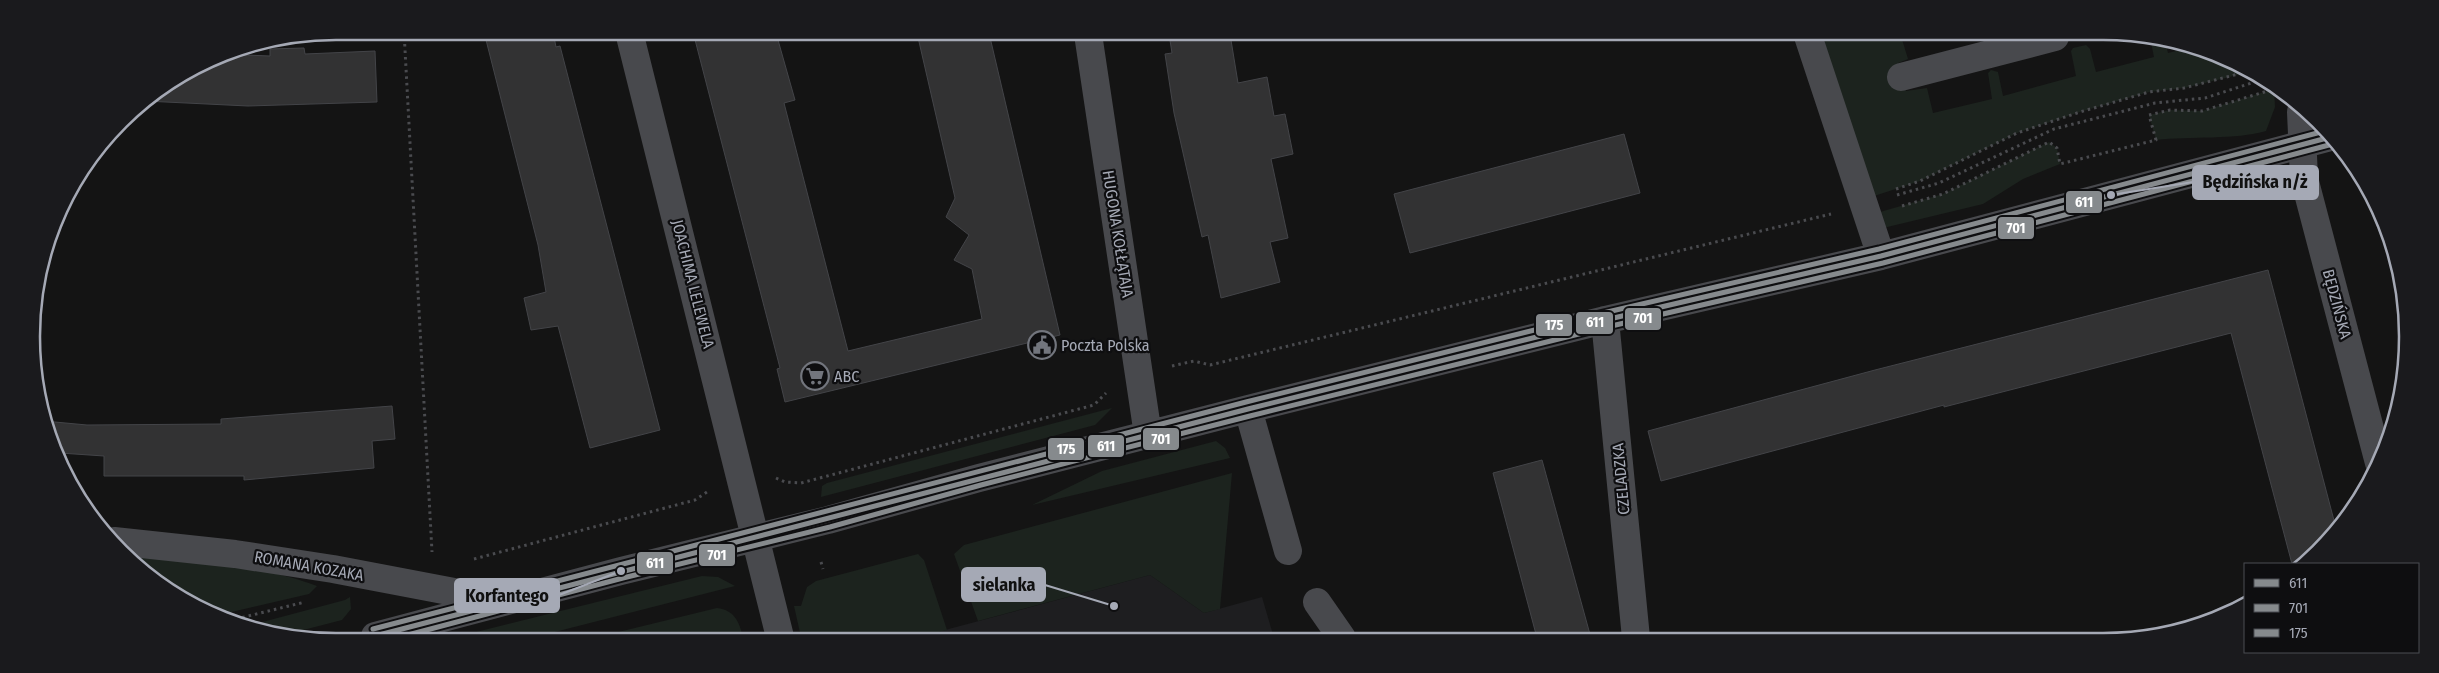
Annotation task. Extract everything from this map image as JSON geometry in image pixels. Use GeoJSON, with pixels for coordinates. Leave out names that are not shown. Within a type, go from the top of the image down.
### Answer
{"type":"FeatureCollection","features":[{"type":"Feature","properties":{"kind":"street","name":"JOACHIMA LELEWELA"},"geometry":{"type":"LineString","coordinates":[[632,40],[779,633]]}},
{"type":"Feature","properties":{"kind":"street","name":"HUGONA KOŁŁĄTAJA"},"geometry":{"type":"LineString","coordinates":[[1089,40],[1148,435]]}},
{"type":"Feature","properties":{"kind":"street"},"geometry":{"type":"LineString","coordinates":[[1809,40],[1867,205],[1881,256]]}},
{"type":"Feature","properties":{"kind":"street"},"geometry":{"type":"LineString","coordinates":[[1901,77],[2043,40]]}},
{"type":"Feature","properties":{"kind":"street","name":"BĘDZIŃSKA"},"geometry":{"type":"LineString","coordinates":[[2306,122],[2315,141],[2304,178],[2376,451]]}},
{"type":"Feature","properties":{"kind":"street"},"geometry":{"type":"LineString","coordinates":[[386,633],[755,537],[828,520],[1248,409],[1605,320],[1881,256],[2315,141]]}},
{"type":"Feature","properties":{"kind":"street","name":"CZELADZKA"},"geometry":{"type":"LineString","coordinates":[[1605,320],[1636,633]]}},
{"type":"Feature","properties":{"kind":"street"},"geometry":{"type":"LineString","coordinates":[[1248,409],[1288,551]]}},
{"type":"Feature","properties":{"kind":"street","name":"ROMANA KOZAKA"},"geometry":{"type":"LineString","coordinates":[[123,542],[235,554],[333,569],[502,602]]}},
{"type":"Feature","properties":{"kind":"street"},"geometry":{"type":"LineString","coordinates":[[1317,602],[1339,633]]}},
{"type":"Feature","properties":{"kind":"path"},"geometry":{"type":"LineString","coordinates":[[404,40],[432,562]]}},
{"type":"Feature","properties":{"kind":"path"},"geometry":{"type":"LineString","coordinates":[[2239,74],[2184,88],[2149,92],[2017,132],[1920,181],[1868,198],[1867,205],[1873,214],[1943,194],[2049,142],[2057,148],[2060,164],[2156,140],[2149,115],[2170,110],[2202,111],[2268,91]]}},
{"type":"Feature","properties":{"kind":"path"},"geometry":{"type":"LineString","coordinates":[[1170,366],[1194,362],[1210,366],[1867,205],[1939,182],[2054,129],[2155,103],[2205,98],[2254,82]]}},
{"type":"Feature","properties":{"kind":"path"},"geometry":{"type":"LineString","coordinates":[[773,476],[785,482],[801,483],[1094,405],[1106,394],[1108,386]]}},
{"type":"Feature","properties":{"kind":"path"},"geometry":{"type":"LineString","coordinates":[[466,561],[695,500],[709,490]]}},
{"type":"Feature","properties":{"kind":"path"},"geometry":{"type":"LineString","coordinates":[[821,562],[823,569]]}},
{"type":"Feature","properties":{"kind":"path"},"geometry":{"type":"LineString","coordinates":[[242,617],[308,601]]}},
{"type":"Feature","properties":{"kind":"shaded area"},"geometry":{"type":"Polygon","coordinates":[[[1819,40],[1902,40],[1908,59],[1898,63],[1906,91],[1927,88],[1933,113],[1992,99],[1988,73],[1991,70],[1998,72],[2003,96],[2076,76],[2071,51],[2073,48],[2086,45],[2090,49],[2096,72],[2154,57],[2152,45],[2166,47],[2168,53],[2179,50],[2198,56],[2240,74],[2184,88],[2149,92],[2080,112],[2017,133],[1920,181],[1868,198],[1819,40]]]}},
{"type":"Feature","properties":{"kind":"shaded area"},"geometry":{"type":"Polygon","coordinates":[[[2268,91],[2274,95],[2275,107],[2266,131],[2241,136],[2156,140],[2149,115],[2170,110],[2202,111],[2268,91]]]}},
{"type":"Feature","properties":{"kind":"shaded area"},"geometry":{"type":"Polygon","coordinates":[[[2049,142],[2057,148],[2060,164],[2023,179],[1983,204],[1879,229],[1873,214],[1943,194],[2049,142]]]}},
{"type":"Feature","properties":{"kind":"shaded area"},"geometry":{"type":"Polygon","coordinates":[[[1112,408],[1095,425],[821,497],[822,486],[827,483],[1112,408]]]}},
{"type":"Feature","properties":{"kind":"shaded area"},"geometry":{"type":"Polygon","coordinates":[[[1216,441],[1225,448],[1230,458],[1032,505],[1102,471],[1216,441]]]}},
{"type":"Feature","properties":{"kind":"shaded area"},"geometry":{"type":"Polygon","coordinates":[[[1232,473],[1220,609],[1204,613],[1150,575],[978,621],[954,554],[964,545],[1232,473]]]}},
{"type":"Feature","properties":{"kind":"shaded area"},"geometry":{"type":"Polygon","coordinates":[[[918,554],[924,560],[947,630],[935,633],[800,633],[794,606],[801,606],[807,587],[816,581],[918,554]]]}},
{"type":"Feature","properties":{"kind":"shaded area"},"geometry":{"type":"Polygon","coordinates":[[[139,557],[272,573],[317,586],[309,594],[229,613],[188,593],[156,572],[139,557]]]}},
{"type":"Feature","properties":{"kind":"shaded area"},"geometry":{"type":"Polygon","coordinates":[[[1150,575],[1204,613],[1262,597],[1273,633],[934,633],[1150,575]]]}},
{"type":"Feature","properties":{"kind":"shaded area"},"geometry":{"type":"Polygon","coordinates":[[[702,576],[718,577],[735,586],[551,633],[472,633],[702,576]]]}},
{"type":"Feature","properties":{"kind":"shaded area"},"geometry":{"type":"Polygon","coordinates":[[[350,597],[351,609],[342,620],[302,630],[259,623],[345,600],[350,597]]]}},
{"type":"Feature","properties":{"kind":"shaded area"},"geometry":{"type":"Polygon","coordinates":[[[717,608],[728,611],[735,617],[742,633],[614,633],[717,608]]]}},
{"type":"Feature","properties":{"kind":"building"},"geometry":{"type":"Polygon","coordinates":[[[486,40],[555,40],[556,47],[560,46],[660,430],[590,448],[558,326],[531,330],[524,298],[546,292],[538,245],[486,40]]]}},
{"type":"Feature","properties":{"kind":"building"},"geometry":{"type":"Polygon","coordinates":[[[695,40],[778,40],[795,100],[784,103],[848,351],[982,319],[972,269],[954,260],[969,235],[946,217],[955,198],[919,40],[991,40],[1060,335],[785,402],[777,369],[780,368],[695,40]]]}},
{"type":"Feature","properties":{"kind":"building"},"geometry":{"type":"Polygon","coordinates":[[[1170,40],[1231,40],[1238,83],[1267,77],[1274,116],[1285,114],[1293,154],[1271,159],[1288,238],[1270,242],[1280,282],[1221,298],[1208,235],[1202,237],[1174,113],[1165,54],[1172,53],[1170,40]]]}},
{"type":"Feature","properties":{"kind":"building"},"geometry":{"type":"Polygon","coordinates":[[[304,48],[305,54],[375,51],[377,102],[248,106],[155,102],[205,71],[244,55],[270,56],[270,49],[304,48]]]}},
{"type":"Feature","properties":{"kind":"building"},"geometry":{"type":"Polygon","coordinates":[[[1624,134],[1640,193],[1410,253],[1394,194],[1624,134]]]}},
{"type":"Feature","properties":{"kind":"building"},"geometry":{"type":"Polygon","coordinates":[[[2268,270],[2334,521],[2312,546],[2292,563],[2231,333],[1944,407],[1944,405],[1661,481],[1648,431],[1875,370],[2268,270]]]}},
{"type":"Feature","properties":{"kind":"building"},"geometry":{"type":"Polygon","coordinates":[[[392,406],[395,439],[372,441],[374,468],[244,480],[244,476],[104,476],[104,456],[64,453],[53,422],[87,425],[221,424],[221,419],[392,406]]]}},
{"type":"Feature","properties":{"kind":"building"},"geometry":{"type":"Polygon","coordinates":[[[1542,460],[1590,633],[1536,633],[1493,473],[1542,460]]]}},
{"type":"Feature","properties":{"kind":"transit line","name":"175"},"geometry":{"type":"LineString","coordinates":[[373,629],[1246,402],[1603,313],[1879,249],[2318,133]]}},
{"type":"Feature","properties":{"kind":"transit line","name":"611"},"geometry":{"type":"LineString","coordinates":[[387,633],[1248,409],[1605,320],[1881,256],[2323,139]]}},
{"type":"Feature","properties":{"kind":"transit line","name":"701"},"geometry":{"type":"LineString","coordinates":[[415,633],[623,578],[830,527],[981,485],[1250,416],[1607,327],[1883,263],[2329,145]]}},
{"type":"Feature","properties":{"kind":"place","name":"Będzińska n/ż"},"geometry":{"type":"Point","coordinates":[2111,195]}},
{"type":"Feature","properties":{"kind":"place","name":"Poczta Polska"},"geometry":{"type":"Point","coordinates":[1042,345]}},
{"type":"Feature","properties":{"kind":"place","name":"ABC"},"geometry":{"type":"Point","coordinates":[815,376]}},
{"type":"Feature","properties":{"kind":"place","name":"Korfantego"},"geometry":{"type":"Point","coordinates":[621,571]}},
{"type":"Feature","properties":{"kind":"place","name":"sielanka"},"geometry":{"type":"Point","coordinates":[1114,606]}}]}
